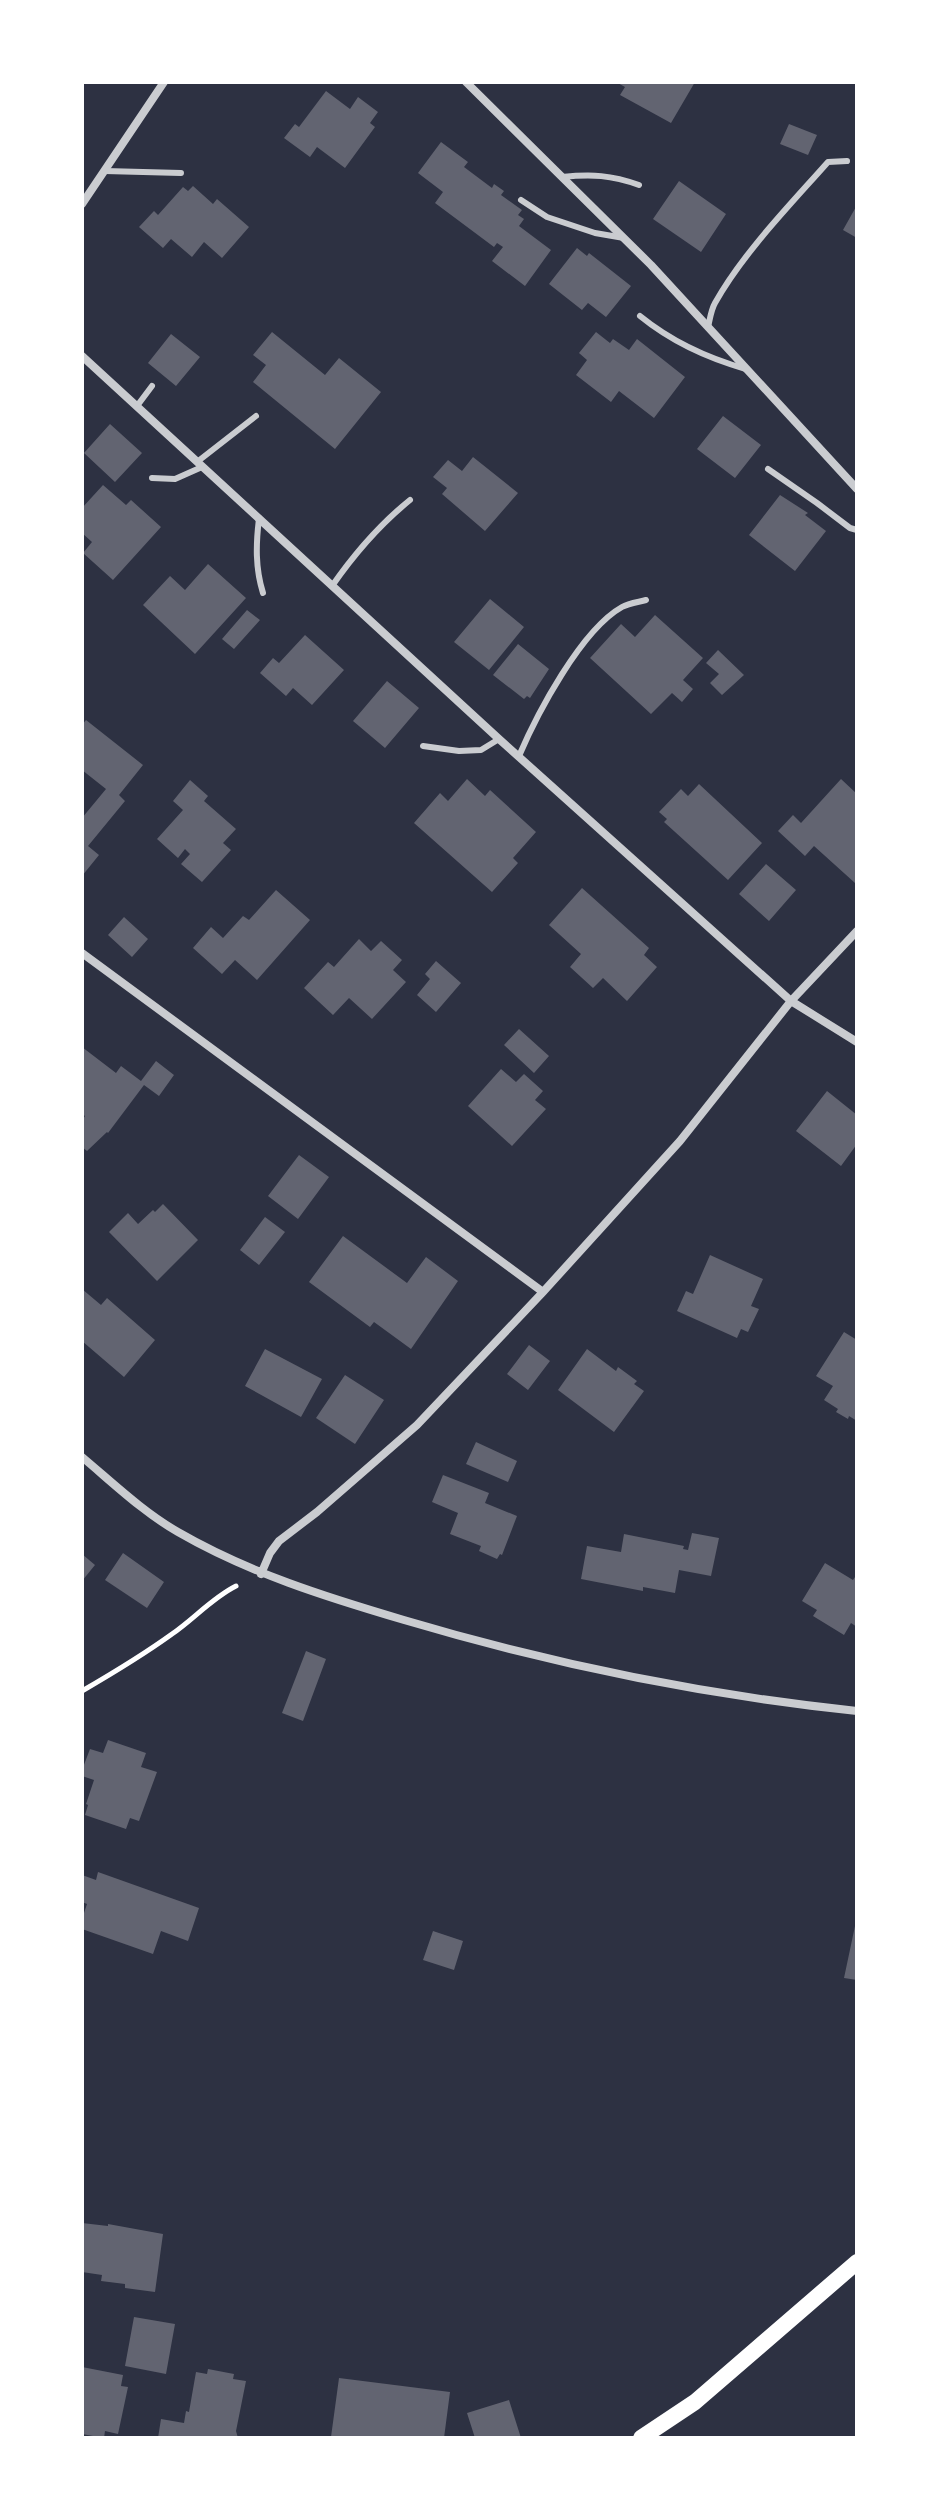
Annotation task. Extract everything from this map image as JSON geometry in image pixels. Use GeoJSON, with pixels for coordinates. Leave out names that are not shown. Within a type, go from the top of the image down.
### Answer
{"type":"FeatureCollection","features":[{"type":"Feature","properties":{"kind":"main road"},"geometry":{"type":"LineString","coordinates":[[641,2438],[695,2402],[857,2262]]}},
{"type":"Feature","properties":{"kind":"street"},"geometry":{"type":"LineString","coordinates":[[82,204],[164,82]]}},
{"type":"Feature","properties":{"kind":"street"},"geometry":{"type":"LineString","coordinates":[[466,82],[624,238],[857,489]]}},
{"type":"Feature","properties":{"kind":"street"},"geometry":{"type":"LineString","coordinates":[[82,356],[499,739],[791,1001],[857,1042]]}},
{"type":"Feature","properties":{"kind":"street"},"geometry":{"type":"LineString","coordinates":[[261,1574],[279,1541],[417,1425],[543,1292],[680,1141],[791,1001],[857,931]]}},
{"type":"Feature","properties":{"kind":"street"},"geometry":{"type":"LineString","coordinates":[[82,953],[543,1292]]}},
{"type":"Feature","properties":{"kind":"street"},"geometry":{"type":"LineString","coordinates":[[82,1457],[177,1532],[261,1574],[366,1609],[476,1641],[674,1686],[779,1703],[857,1711]]}},
{"type":"Feature","properties":{"kind":"lane"},"geometry":{"type":"LineString","coordinates":[[708,327],[713,306],[740,265],[789,206],[828,162],[847,161]]}},
{"type":"Feature","properties":{"kind":"lane"},"geometry":{"type":"LineString","coordinates":[[105,171],[181,173]]}},
{"type":"Feature","properties":{"kind":"lane"},"geometry":{"type":"LineString","coordinates":[[562,177],[616,176],[639,185]]}},
{"type":"Feature","properties":{"kind":"lane"},"geometry":{"type":"LineString","coordinates":[[521,200],[547,217],[595,233],[624,238]]}},
{"type":"Feature","properties":{"kind":"lane"},"geometry":{"type":"LineString","coordinates":[[640,316],[661,333],[715,360],[746,369]]}},
{"type":"Feature","properties":{"kind":"lane"},"geometry":{"type":"LineString","coordinates":[[137,406],[152,386]]}},
{"type":"Feature","properties":{"kind":"lane"},"geometry":{"type":"LineString","coordinates":[[152,478],[175,479],[200,464],[256,416]]}},
{"type":"Feature","properties":{"kind":"lane"},"geometry":{"type":"LineString","coordinates":[[768,469],[857,530]]}},
{"type":"Feature","properties":{"kind":"lane"},"geometry":{"type":"LineString","coordinates":[[332,586],[356,551],[382,522],[410,500]]}},
{"type":"Feature","properties":{"kind":"lane"},"geometry":{"type":"LineString","coordinates":[[259,518],[256,548],[263,593]]}},
{"type":"Feature","properties":{"kind":"lane"},"geometry":{"type":"LineString","coordinates":[[519,756],[534,720],[565,669],[597,628],[622,607],[646,600]]}},
{"type":"Feature","properties":{"kind":"lane"},"geometry":{"type":"LineString","coordinates":[[423,746],[459,751],[481,750],[499,739]]}},
{"type":"Feature","properties":{"kind":"path"},"geometry":{"type":"LineString","coordinates":[[82,1691],[164,1640],[222,1593],[261,1574]]}},
{"type":"Feature","properties":{"kind":"building"},"geometry":{"type":"Polygon","coordinates":[[[616,82],[695,82],[671,123],[620,95],[625,87],[616,82]]]}},
{"type":"Feature","properties":{"kind":"building"},"geometry":{"type":"Polygon","coordinates":[[[326,91],[350,109],[358,97],[378,112],[370,123],[375,127],[345,168],[317,147],[310,157],[284,138],[295,124],[299,127],[326,91]]]}},
{"type":"Feature","properties":{"kind":"building"},"geometry":{"type":"Polygon","coordinates":[[[789,124],[817,135],[808,155],[780,144],[789,124]]]}},
{"type":"Feature","properties":{"kind":"building"},"geometry":{"type":"Polygon","coordinates":[[[441,142],[468,162],[464,167],[492,188],[494,184],[504,191],[501,195],[522,210],[518,215],[524,219],[519,226],[551,250],[525,286],[492,261],[503,247],[497,243],[494,247],[435,203],[443,192],[418,173],[441,142]]]}},
{"type":"Feature","properties":{"kind":"building"},"geometry":{"type":"Polygon","coordinates":[[[679,181],[726,214],[701,252],[653,219],[679,181]]]}},
{"type":"Feature","properties":{"kind":"building"},"geometry":{"type":"Polygon","coordinates":[[[193,186],[213,204],[217,199],[249,227],[222,258],[204,242],[192,257],[171,239],[163,248],[139,227],[154,211],[158,215],[183,187],[188,191],[193,186]]]}},
{"type":"Feature","properties":{"kind":"building"},"geometry":{"type":"Polygon","coordinates":[[[857,205],[857,238],[843,230],[857,205]]]}},
{"type":"Feature","properties":{"kind":"building"},"geometry":{"type":"Polygon","coordinates":[[[577,248],[587,256],[589,253],[631,286],[606,317],[588,303],[582,310],[549,284],[577,248]]]}},
{"type":"Feature","properties":{"kind":"building"},"geometry":{"type":"Polygon","coordinates":[[[272,332],[325,375],[339,358],[381,392],[335,449],[253,382],[266,365],[253,355],[272,332]]]}},
{"type":"Feature","properties":{"kind":"building"},"geometry":{"type":"Polygon","coordinates":[[[596,332],[610,343],[613,339],[629,350],[637,339],[685,377],[654,418],[619,391],[611,402],[576,375],[587,360],[579,353],[596,332]]]}},
{"type":"Feature","properties":{"kind":"building"},"geometry":{"type":"Polygon","coordinates":[[[171,334],[200,357],[176,386],[148,363],[171,334]]]}},
{"type":"Feature","properties":{"kind":"building"},"geometry":{"type":"Polygon","coordinates":[[[723,416],[761,445],[735,478],[697,449],[723,416]]]}},
{"type":"Feature","properties":{"kind":"building"},"geometry":{"type":"Polygon","coordinates":[[[110,424],[142,453],[115,482],[84,453],[110,424]]]}},
{"type":"Feature","properties":{"kind":"building"},"geometry":{"type":"Polygon","coordinates":[[[473,457],[518,493],[485,531],[442,494],[447,488],[433,477],[448,460],[462,471],[473,457]]]}},
{"type":"Feature","properties":{"kind":"building"},"geometry":{"type":"Polygon","coordinates":[[[103,485],[126,505],[131,500],[161,527],[113,580],[83,553],[92,542],[82,533],[82,508],[103,485]]]}},
{"type":"Feature","properties":{"kind":"building"},"geometry":{"type":"Polygon","coordinates":[[[780,495],[808,513],[805,515],[826,531],[795,571],[749,535],[780,495]]]}},
{"type":"Feature","properties":{"kind":"building"},"geometry":{"type":"Polygon","coordinates":[[[208,564],[246,598],[195,654],[143,605],[170,576],[185,590],[208,564]]]}},
{"type":"Feature","properties":{"kind":"building"},"geometry":{"type":"Polygon","coordinates":[[[490,599],[524,627],[489,670],[454,642],[490,599]]]}},
{"type":"Feature","properties":{"kind":"building"},"geometry":{"type":"Polygon","coordinates":[[[247,610],[260,620],[234,649],[222,639],[247,610]]]}},
{"type":"Feature","properties":{"kind":"building"},"geometry":{"type":"Polygon","coordinates":[[[655,615],[703,658],[683,680],[693,689],[682,702],[672,693],[651,714],[590,658],[621,624],[635,637],[655,615]]]}},
{"type":"Feature","properties":{"kind":"building"},"geometry":{"type":"Polygon","coordinates":[[[305,635],[344,670],[312,705],[293,688],[286,696],[260,673],[273,658],[279,663],[305,635]]]}},
{"type":"Feature","properties":{"kind":"building"},"geometry":{"type":"Polygon","coordinates":[[[518,644],[549,669],[530,698],[527,696],[524,699],[493,675],[518,644]]]}},
{"type":"Feature","properties":{"kind":"building"},"geometry":{"type":"Polygon","coordinates":[[[718,650],[744,675],[722,695],[710,683],[719,674],[706,663],[718,650]]]}},
{"type":"Feature","properties":{"kind":"building"},"geometry":{"type":"Polygon","coordinates":[[[387,681],[419,708],[385,748],[353,721],[387,681]]]}},
{"type":"Feature","properties":{"kind":"building"},"geometry":{"type":"Polygon","coordinates":[[[86,720],[143,765],[119,795],[125,801],[88,846],[99,855],[82,876],[82,818],[106,789],[82,770],[82,725],[86,720]]]}},
{"type":"Feature","properties":{"kind":"building"},"geometry":{"type":"Polygon","coordinates":[[[467,779],[485,796],[490,790],[536,832],[513,858],[518,863],[492,892],[414,823],[440,793],[448,801],[467,779]]]}},
{"type":"Feature","properties":{"kind":"building"},"geometry":{"type":"Polygon","coordinates":[[[841,779],[857,794],[855,883],[814,846],[805,856],[778,831],[793,815],[801,823],[841,779]]]}},
{"type":"Feature","properties":{"kind":"building"},"geometry":{"type":"Polygon","coordinates":[[[190,780],[208,796],[204,801],[236,829],[223,843],[231,850],[202,882],[181,864],[190,854],[185,849],[178,858],[157,839],[183,810],[173,801],[190,780]]]}},
{"type":"Feature","properties":{"kind":"building"},"geometry":{"type":"Polygon","coordinates":[[[699,784],[762,843],[728,880],[664,822],[667,819],[659,812],[681,789],[688,796],[699,784]]]}},
{"type":"Feature","properties":{"kind":"building"},"geometry":{"type":"Polygon","coordinates":[[[766,864],[796,890],[769,921],[739,894],[766,864]]]}},
{"type":"Feature","properties":{"kind":"building"},"geometry":{"type":"Polygon","coordinates":[[[582,888],[649,948],[644,955],[657,967],[627,1001],[603,978],[593,988],[570,967],[581,954],[549,925],[582,888]]]}},
{"type":"Feature","properties":{"kind":"building"},"geometry":{"type":"Polygon","coordinates":[[[276,890],[310,920],[257,980],[235,960],[222,974],[193,948],[211,927],[223,938],[243,916],[249,920],[276,890]]]}},
{"type":"Feature","properties":{"kind":"building"},"geometry":{"type":"Polygon","coordinates":[[[124,917],[148,939],[132,957],[108,935],[124,917]]]}},
{"type":"Feature","properties":{"kind":"building"},"geometry":{"type":"Polygon","coordinates":[[[359,939],[371,951],[381,941],[402,960],[393,970],[406,982],[372,1019],[349,998],[333,1015],[304,988],[328,962],[334,967],[359,939]]]}},
{"type":"Feature","properties":{"kind":"building"},"geometry":{"type":"Polygon","coordinates":[[[436,961],[461,983],[436,1012],[417,995],[430,979],[425,974],[436,961]]]}},
{"type":"Feature","properties":{"kind":"building"},"geometry":{"type":"Polygon","coordinates":[[[519,1029],[549,1056],[534,1073],[504,1045],[519,1029]]]}},
{"type":"Feature","properties":{"kind":"building"},"geometry":{"type":"Polygon","coordinates":[[[82,1047],[116,1073],[121,1066],[141,1081],[156,1061],[174,1075],[159,1096],[144,1085],[108,1133],[87,1151],[82,1147],[82,1121],[85,1116],[82,1114],[82,1047]]]}},
{"type":"Feature","properties":{"kind":"building"},"geometry":{"type":"Polygon","coordinates":[[[501,1069],[516,1082],[524,1074],[543,1091],[535,1100],[546,1109],[512,1146],[468,1106],[501,1069]]]}},
{"type":"Feature","properties":{"kind":"building"},"geometry":{"type":"Polygon","coordinates":[[[827,1091],[857,1115],[857,1144],[841,1166],[796,1131],[827,1091]]]}},
{"type":"Feature","properties":{"kind":"building"},"geometry":{"type":"Polygon","coordinates":[[[299,1155],[329,1177],[298,1219],[268,1196],[299,1155]]]}},
{"type":"Feature","properties":{"kind":"building"},"geometry":{"type":"Polygon","coordinates":[[[163,1204],[198,1240],[157,1281],[109,1232],[128,1213],[138,1224],[163,1204]]]}},
{"type":"Feature","properties":{"kind":"building"},"geometry":{"type":"Polygon","coordinates":[[[265,1217],[285,1232],[259,1265],[240,1250],[265,1217]]]}},
{"type":"Feature","properties":{"kind":"building"},"geometry":{"type":"Polygon","coordinates":[[[343,1236],[407,1283],[426,1257],[458,1281],[411,1349],[374,1322],[370,1327],[309,1282],[343,1236]]]}},
{"type":"Feature","properties":{"kind":"building"},"geometry":{"type":"Polygon","coordinates":[[[710,1255],[763,1279],[751,1306],[759,1309],[748,1332],[741,1329],[737,1338],[677,1311],[686,1291],[693,1294],[710,1255]]]}},
{"type":"Feature","properties":{"kind":"building"},"geometry":{"type":"Polygon","coordinates":[[[82,1289],[101,1305],[107,1298],[155,1340],[124,1377],[82,1341],[82,1289]]]}},
{"type":"Feature","properties":{"kind":"building"},"geometry":{"type":"Polygon","coordinates":[[[844,1332],[857,1340],[857,1421],[836,1412],[838,1409],[824,1400],[833,1386],[816,1376],[844,1332]]]}},
{"type":"Feature","properties":{"kind":"building"},"geometry":{"type":"Polygon","coordinates":[[[529,1345],[550,1361],[528,1390],[507,1374],[529,1345]]]}},
{"type":"Feature","properties":{"kind":"building"},"geometry":{"type":"Polygon","coordinates":[[[265,1349],[322,1379],[301,1417],[245,1386],[265,1349]]]}},
{"type":"Feature","properties":{"kind":"building"},"geometry":{"type":"Polygon","coordinates":[[[587,1349],[616,1371],[618,1367],[637,1381],[634,1384],[644,1391],[614,1432],[558,1390],[587,1349]]]}},
{"type":"Feature","properties":{"kind":"building"},"geometry":{"type":"Polygon","coordinates":[[[345,1375],[384,1400],[355,1444],[316,1418],[345,1375]]]}},
{"type":"Feature","properties":{"kind":"building"},"geometry":{"type":"Polygon","coordinates":[[[476,1442],[517,1461],[508,1482],[466,1464],[476,1442]]]}},
{"type":"Feature","properties":{"kind":"building"},"geometry":{"type":"Polygon","coordinates":[[[443,1475],[489,1493],[485,1503],[517,1516],[502,1555],[497,1559],[479,1551],[481,1546],[450,1534],[458,1513],[432,1502],[443,1475]]]}},
{"type":"Feature","properties":{"kind":"building"},"geometry":{"type":"Polygon","coordinates":[[[692,1533],[719,1538],[711,1576],[679,1570],[675,1593],[643,1587],[643,1591],[581,1579],[587,1546],[621,1552],[624,1534],[684,1546],[683,1549],[688,1550],[692,1533]]]}},
{"type":"Feature","properties":{"kind":"building"},"geometry":{"type":"Polygon","coordinates":[[[123,1553],[164,1582],[147,1608],[105,1580],[123,1553]]]}},
{"type":"Feature","properties":{"kind":"building"},"geometry":{"type":"Polygon","coordinates":[[[82,1554],[95,1565],[82,1581],[82,1554]]]}},
{"type":"Feature","properties":{"kind":"building"},"geometry":{"type":"Polygon","coordinates":[[[825,1563],[853,1580],[857,1574],[857,1627],[851,1623],[844,1635],[813,1616],[817,1610],[802,1601],[825,1563]]]}},
{"type":"Feature","properties":{"kind":"building"},"geometry":{"type":"Polygon","coordinates":[[[306,1651],[326,1659],[303,1721],[282,1713],[306,1651]]]}},
{"type":"Feature","properties":{"kind":"building"},"geometry":{"type":"Polygon","coordinates":[[[108,1740],[146,1753],[141,1767],[157,1772],[139,1821],[130,1818],[126,1829],[85,1815],[94,1780],[82,1776],[82,1770],[90,1749],[103,1753],[108,1740]]]}},
{"type":"Feature","properties":{"kind":"building"},"geometry":{"type":"Polygon","coordinates":[[[98,1872],[199,1908],[188,1941],[161,1931],[153,1954],[82,1929],[87,1904],[82,1902],[82,1875],[96,1880],[98,1872]]]}},
{"type":"Feature","properties":{"kind":"building"},"geometry":{"type":"Polygon","coordinates":[[[857,1926],[857,1980],[844,1978],[857,1926]]]}},
{"type":"Feature","properties":{"kind":"building"},"geometry":{"type":"Polygon","coordinates":[[[433,1931],[463,1941],[454,1970],[423,1960],[433,1931]]]}},
{"type":"Feature","properties":{"kind":"building"},"geometry":{"type":"Polygon","coordinates":[[[82,2223],[108,2224],[163,2234],[155,2292],[125,2288],[125,2284],[101,2281],[102,2275],[82,2272],[82,2223]]]}},
{"type":"Feature","properties":{"kind":"building"},"geometry":{"type":"Polygon","coordinates":[[[134,2317],[175,2324],[166,2374],[125,2366],[134,2317]]]}},
{"type":"Feature","properties":{"kind":"building"},"geometry":{"type":"Polygon","coordinates":[[[82,2367],[123,2375],[121,2386],[128,2387],[118,2434],[105,2431],[104,2438],[82,2434],[82,2367]]]}},
{"type":"Feature","properties":{"kind":"building"},"geometry":{"type":"Polygon","coordinates":[[[208,2369],[234,2374],[233,2379],[246,2381],[236,2431],[238,2438],[158,2438],[161,2419],[184,2423],[196,2372],[207,2374],[208,2369]]]}},
{"type":"Feature","properties":{"kind":"building"},"geometry":{"type":"Polygon","coordinates":[[[339,2378],[450,2392],[444,2438],[331,2437],[339,2378]]]}},
{"type":"Feature","properties":{"kind":"building"},"geometry":{"type":"Polygon","coordinates":[[[509,2400],[521,2438],[475,2438],[467,2413],[509,2400]]]}}]}
